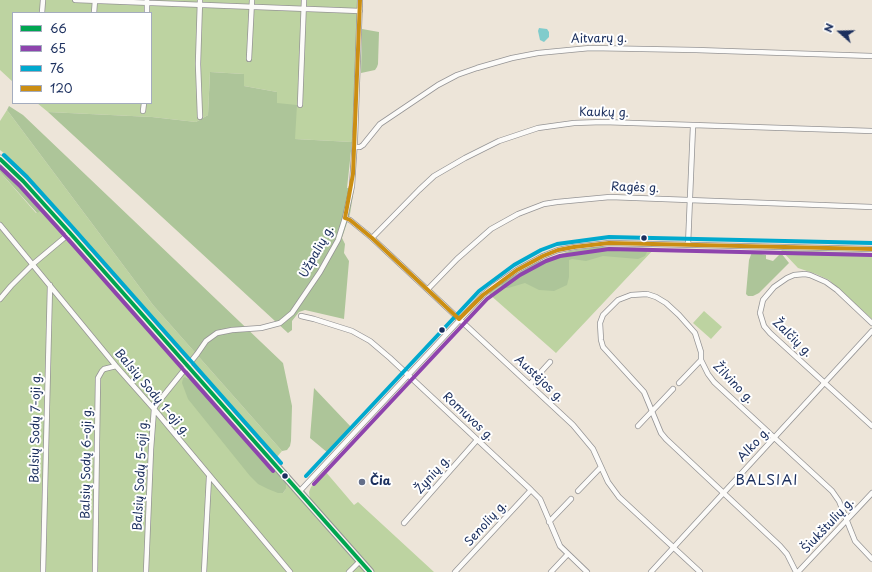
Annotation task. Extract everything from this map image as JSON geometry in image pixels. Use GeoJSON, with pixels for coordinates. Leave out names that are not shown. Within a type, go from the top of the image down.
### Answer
{"type":"FeatureCollection","features":[{"type":"Feature","properties":{"kind":"main road"},"geometry":{"type":"LineString","coordinates":[[0,159],[23,181],[70,233],[370,572]]}},
{"type":"Feature","properties":{"kind":"street"},"geometry":{"type":"LineString","coordinates":[[42,0],[42,12]]}},
{"type":"Feature","properties":{"kind":"street"},"geometry":{"type":"LineString","coordinates":[[75,0],[147,1],[199,6],[360,11]]}},
{"type":"Feature","properties":{"kind":"street"},"geometry":{"type":"LineString","coordinates":[[94,12],[95,0]]}},
{"type":"Feature","properties":{"kind":"street"},"geometry":{"type":"LineString","coordinates":[[200,0],[198,64],[200,117]]}},
{"type":"Feature","properties":{"kind":"street"},"geometry":{"type":"LineString","coordinates":[[249,59],[252,0]]}},
{"type":"Feature","properties":{"kind":"street"},"geometry":{"type":"LineString","coordinates":[[300,106],[304,0]]}},
{"type":"Feature","properties":{"kind":"street","name":"Užpalių g."},"geometry":{"type":"LineString","coordinates":[[187,366],[206,341],[217,333],[232,330],[261,328],[280,323],[292,313],[338,240],[345,218],[352,186],[355,147],[360,0]]}},
{"type":"Feature","properties":{"kind":"street"},"geometry":{"type":"LineString","coordinates":[[147,1],[147,12]]}},
{"type":"Feature","properties":{"kind":"street","name":"Aitvarų g."},"geometry":{"type":"LineString","coordinates":[[355,147],[360,147],[363,145],[380,124],[438,85],[457,75],[512,58],[538,53],[590,48],[872,56]]}},
{"type":"Feature","properties":{"kind":"street"},"geometry":{"type":"LineString","coordinates":[[143,111],[144,104]]}},
{"type":"Feature","properties":{"kind":"street","name":"Kaukų g."},"geometry":{"type":"LineString","coordinates":[[372,238],[434,176],[499,141],[556,125],[586,122],[872,131]]}},
{"type":"Feature","properties":{"kind":"street"},"geometry":{"type":"LineString","coordinates":[[688,245],[693,126]]}},
{"type":"Feature","properties":{"kind":"street","name":"Ragės g."},"geometry":{"type":"LineString","coordinates":[[428,289],[457,259],[491,229],[518,214],[533,208],[557,202],[592,198],[628,198],[872,207]]}},
{"type":"Feature","properties":{"kind":"street","name":"Austėjos g."},"geometry":{"type":"LineString","coordinates":[[345,218],[350,220],[372,238],[573,425],[593,449],[608,482],[619,496],[700,572]]}},
{"type":"Feature","properties":{"kind":"street","name":"Balsių Sodų 1-oji g."},"geometry":{"type":"LineString","coordinates":[[0,225],[116,366],[154,409],[209,477],[290,572]]}},
{"type":"Feature","properties":{"kind":"street"},"geometry":{"type":"LineString","coordinates":[[0,299],[33,264],[70,233]]}},
{"type":"Feature","properties":{"kind":"street"},"geometry":{"type":"LineString","coordinates":[[299,492],[483,295],[504,278],[530,263],[558,250],[609,243],[872,249]]}},
{"type":"Feature","properties":{"kind":"street","name":"Žalčių g."},"geometry":{"type":"LineString","coordinates":[[872,323],[826,282],[810,275],[794,275],[774,287],[763,300],[760,314],[764,326],[770,333],[872,426]]}},
{"type":"Feature","properties":{"kind":"street","name":"Balsių Sodų 7-oji g."},"geometry":{"type":"LineString","coordinates":[[43,572],[50,285]]}},
{"type":"Feature","properties":{"kind":"street","name":"Žilvino g."},"geometry":{"type":"LineString","coordinates":[[797,572],[787,554],[724,492],[661,434],[647,399],[639,385],[603,347],[600,323],[603,315],[610,306],[618,300],[631,295],[647,294],[656,297],[679,315],[695,333],[701,352],[701,360],[714,382],[832,491],[839,501],[859,546],[872,559]]}},
{"type":"Feature","properties":{"kind":"street","name":"Romuvos g."},"geometry":{"type":"LineString","coordinates":[[301,316],[340,326],[362,336],[390,358],[540,499],[560,546],[587,572]]}},
{"type":"Feature","properties":{"kind":"street","name":"Alko g."},"geometry":{"type":"LineString","coordinates":[[651,572],[826,383],[872,331]]}},
{"type":"Feature","properties":{"kind":"street"},"geometry":{"type":"LineString","coordinates":[[679,383],[701,360]]}},
{"type":"Feature","properties":{"kind":"street"},"geometry":{"type":"LineString","coordinates":[[530,384],[550,362]]}},
{"type":"Feature","properties":{"kind":"street","name":"Balsių Sodų 6-oji g."},"geometry":{"type":"LineString","coordinates":[[95,572],[98,378],[102,370],[116,366]]}},
{"type":"Feature","properties":{"kind":"street","name":"Balsių Sodų 5-oji g."},"geometry":{"type":"LineString","coordinates":[[146,572],[154,409],[159,400],[187,366]]}},
{"type":"Feature","properties":{"kind":"street"},"geometry":{"type":"LineString","coordinates":[[638,426],[673,389]]}},
{"type":"Feature","properties":{"kind":"street","name":"Žynių g."},"geometry":{"type":"LineString","coordinates":[[404,523],[478,440]]}},
{"type":"Feature","properties":{"kind":"street"},"geometry":{"type":"LineString","coordinates":[[578,491],[601,467]]}},
{"type":"Feature","properties":{"kind":"street"},"geometry":{"type":"LineString","coordinates":[[204,572],[209,477]]}},
{"type":"Feature","properties":{"kind":"street","name":"Senolių g."},"geometry":{"type":"LineString","coordinates":[[455,572],[531,490]]}},
{"type":"Feature","properties":{"kind":"street","name":"Šiukštulių g."},"geometry":{"type":"LineString","coordinates":[[797,572],[872,493]]}},
{"type":"Feature","properties":{"kind":"street"},"geometry":{"type":"LineString","coordinates":[[549,522],[571,499]]}},
{"type":"Feature","properties":{"kind":"street"},"geometry":{"type":"LineString","coordinates":[[551,572],[567,554]]}},
{"type":"Feature","properties":{"kind":"street"},"geometry":{"type":"LineString","coordinates":[[349,572],[360,561]]}},
{"type":"Feature","properties":{"kind":"green space"},"geometry":{"type":"Polygon","coordinates":[[[0,0],[358,0],[352,142],[295,139],[277,103],[277,92],[244,86],[244,74],[210,72],[208,115],[196,122],[152,117],[48,112],[38,104],[152,104],[152,12],[12,12],[12,81],[0,70],[0,0]]]}},
{"type":"Feature","properties":{"kind":"green space"},"geometry":{"type":"Polygon","coordinates":[[[362,29],[379,32],[377,67],[375,70],[361,73],[362,29]]]}},
{"type":"Feature","properties":{"kind":"green space"},"geometry":{"type":"Polygon","coordinates":[[[210,72],[244,74],[244,86],[277,92],[277,103],[297,105],[295,139],[352,142],[347,188],[354,189],[350,214],[342,238],[345,244],[344,253],[349,261],[344,319],[305,310],[299,312],[292,321],[292,330],[288,333],[48,112],[152,117],[196,122],[208,115],[210,72]]]}},
{"type":"Feature","properties":{"kind":"green space"},"geometry":{"type":"Polygon","coordinates":[[[9,106],[23,115],[283,363],[292,406],[291,441],[287,450],[282,451],[153,305],[7,110],[9,106]]]}},
{"type":"Feature","properties":{"kind":"green space"},"geometry":{"type":"Polygon","coordinates":[[[7,110],[153,305],[282,451],[276,458],[198,370],[197,366],[190,359],[183,357],[104,266],[104,263],[81,236],[10,158],[0,150],[0,121],[7,110]]]}},
{"type":"Feature","properties":{"kind":"green space"},"geometry":{"type":"Polygon","coordinates":[[[0,162],[44,210],[37,213],[0,172],[0,162]]]}},
{"type":"Feature","properties":{"kind":"green space"},"geometry":{"type":"Polygon","coordinates":[[[0,172],[36,213],[44,210],[194,381],[185,377],[283,493],[286,489],[286,483],[365,572],[0,572],[0,172]]]}},
{"type":"Feature","properties":{"kind":"green space"},"geometry":{"type":"Polygon","coordinates":[[[598,247],[655,248],[556,353],[489,294],[500,284],[536,263],[570,251],[598,247]]]}},
{"type":"Feature","properties":{"kind":"green space"},"geometry":{"type":"Polygon","coordinates":[[[598,247],[649,248],[645,256],[638,259],[603,256],[586,261],[569,260],[569,277],[567,285],[554,291],[539,290],[525,283],[508,288],[505,288],[500,284],[536,263],[570,251],[598,247]]]}},
{"type":"Feature","properties":{"kind":"green space"},"geometry":{"type":"Polygon","coordinates":[[[781,250],[872,253],[872,319],[829,280],[798,268],[781,250]]]}},
{"type":"Feature","properties":{"kind":"green space"},"geometry":{"type":"Polygon","coordinates":[[[752,252],[766,255],[766,259],[773,261],[781,253],[789,263],[759,293],[753,296],[748,296],[746,294],[749,260],[752,252]]]}},
{"type":"Feature","properties":{"kind":"green space"},"geometry":{"type":"Polygon","coordinates":[[[704,311],[722,327],[711,339],[693,323],[704,311]]]}},
{"type":"Feature","properties":{"kind":"green space"},"geometry":{"type":"Polygon","coordinates":[[[185,377],[194,381],[286,483],[286,489],[283,493],[278,493],[258,484],[250,476],[188,399],[182,383],[183,378],[185,377]]]}},
{"type":"Feature","properties":{"kind":"green space"},"geometry":{"type":"Polygon","coordinates":[[[314,388],[352,428],[328,453],[310,438],[314,388]]]}},
{"type":"Feature","properties":{"kind":"green space"},"geometry":{"type":"Polygon","coordinates":[[[325,471],[354,505],[358,502],[434,572],[374,572],[310,500],[309,492],[311,487],[325,471]]]}},
{"type":"Feature","properties":{"kind":"water"},"geometry":{"type":"Polygon","coordinates":[[[539,28],[547,29],[549,32],[549,37],[544,42],[540,40],[538,31],[539,28]]]}},
{"type":"Feature","properties":{"kind":"transit line","name":"120"},"geometry":{"type":"LineString","coordinates":[[360,0],[353,174],[345,218],[350,220],[372,238],[459,319],[483,295],[517,270],[543,256],[558,250],[574,247],[609,243],[872,249]]}},
{"type":"Feature","properties":{"kind":"transit line","name":"76"},"geometry":{"type":"LineString","coordinates":[[4,155],[27,177],[74,229],[281,463]]}},
{"type":"Feature","properties":{"kind":"transit line","name":"66"},"geometry":{"type":"LineString","coordinates":[[0,159],[23,181],[70,233],[370,572]]}},
{"type":"Feature","properties":{"kind":"transit line","name":"65"},"geometry":{"type":"LineString","coordinates":[[0,167],[19,185],[66,237],[273,471]]}},
{"type":"Feature","properties":{"kind":"transit line","name":"76"},"geometry":{"type":"LineString","coordinates":[[306,476],[479,291],[514,265],[541,250],[557,244],[609,237],[872,243]]}},
{"type":"Feature","properties":{"kind":"transit line","name":"65"},"geometry":{"type":"LineString","coordinates":[[314,484],[487,299],[520,275],[546,261],[560,256],[609,249],[872,255]]}},
{"type":"Feature","properties":{"kind":"place","name":"Čia"},"geometry":{"type":"Point","coordinates":[362,482]}},
{"type":"Feature","properties":{"kind":"district","name":"BALSIAI"},"geometry":{"type":"Point","coordinates":[767,481]}}]}
